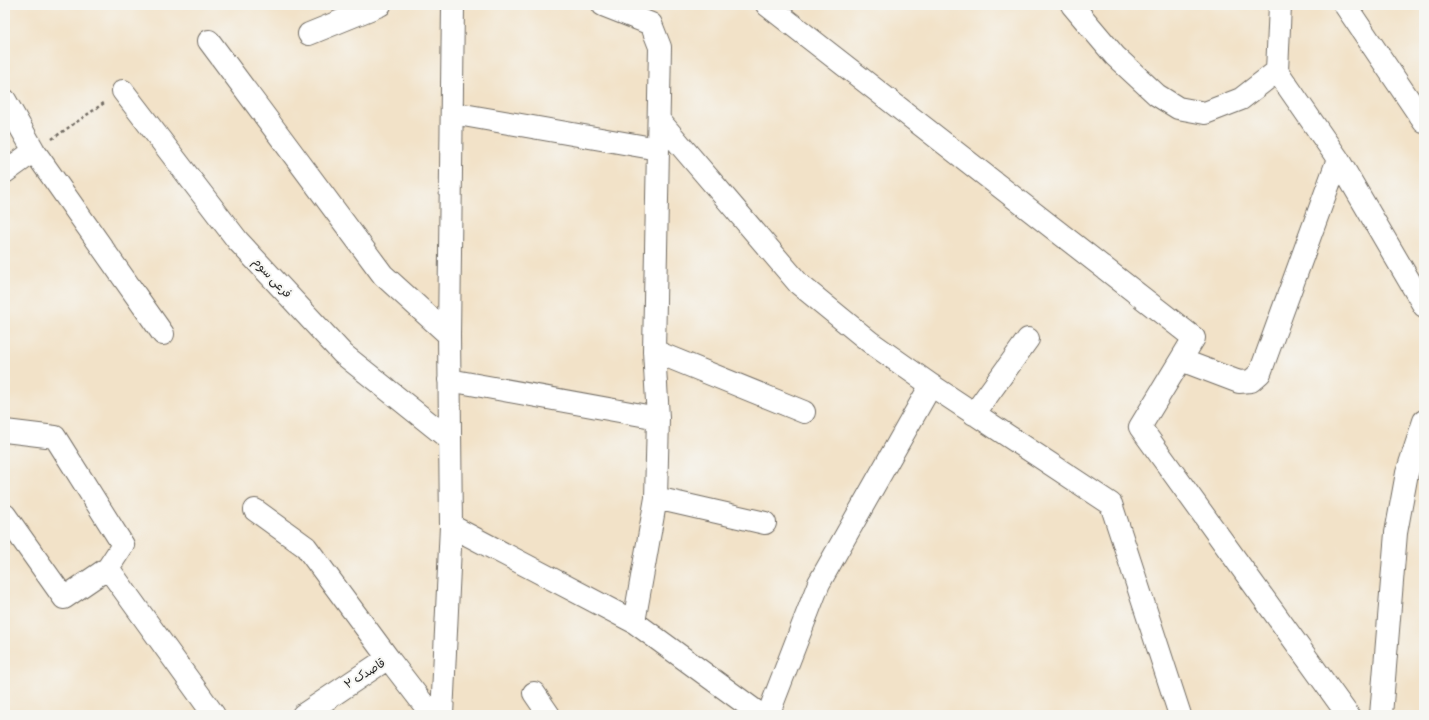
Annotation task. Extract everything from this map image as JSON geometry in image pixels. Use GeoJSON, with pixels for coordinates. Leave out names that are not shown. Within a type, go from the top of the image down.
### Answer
{"type":"FeatureCollection","features":[{"type":"Feature","properties":{"kind":"street"},"geometry":{"type":"LineString","coordinates":[[309,34],[380,5]]}},
{"type":"Feature","properties":{"kind":"street"},"geometry":{"type":"LineString","coordinates":[[442,715],[451,526],[449,335],[453,5]]}},
{"type":"Feature","properties":{"kind":"street"},"geometry":{"type":"LineString","coordinates":[[603,5],[651,24],[660,47],[654,351],[658,418],[656,498],[634,622]]}},
{"type":"Feature","properties":{"kind":"street"},"geometry":{"type":"LineString","coordinates":[[767,5],[1194,338],[1140,427],[1348,715]]}},
{"type":"Feature","properties":{"kind":"street"},"geometry":{"type":"LineString","coordinates":[[1072,5],[1120,61],[1157,95],[1178,108],[1205,113],[1241,99],[1276,71]]}},
{"type":"Feature","properties":{"kind":"street"},"geometry":{"type":"LineString","coordinates":[[1280,5],[1276,71],[1338,159],[1424,306]]}},
{"type":"Feature","properties":{"kind":"street"},"geometry":{"type":"LineString","coordinates":[[1344,5],[1424,122]]}},
{"type":"Feature","properties":{"kind":"street"},"geometry":{"type":"LineString","coordinates":[[209,41],[383,276],[449,335]]}},
{"type":"Feature","properties":{"kind":"street","name":"فرعی سوم"},"geometry":{"type":"LineString","coordinates":[[123,90],[238,240],[343,354],[450,439]]}},
{"type":"Feature","properties":{"kind":"street"},"geometry":{"type":"LineString","coordinates":[[5,100],[34,151],[163,334]]}},
{"type":"Feature","properties":{"kind":"street"},"geometry":{"type":"LineString","coordinates":[[452,113],[658,149]]}},
{"type":"Feature","properties":{"kind":"street"},"geometry":{"type":"LineString","coordinates":[[659,120],[799,284],[870,342],[931,385],[1112,504],[1180,715]]}},
{"type":"Feature","properties":{"kind":"street"},"geometry":{"type":"LineString","coordinates":[[5,172],[34,151]]}},
{"type":"Feature","properties":{"kind":"street"},"geometry":{"type":"LineString","coordinates":[[1181,360],[1239,382],[1251,381],[1260,373],[1338,159]]}},
{"type":"Feature","properties":{"kind":"street"},"geometry":{"type":"LineString","coordinates":[[974,414],[1028,339]]}},
{"type":"Feature","properties":{"kind":"street"},"geometry":{"type":"LineString","coordinates":[[654,351],[804,412]]}},
{"type":"Feature","properties":{"kind":"street"},"geometry":{"type":"LineString","coordinates":[[449,380],[658,418]]}},
{"type":"Feature","properties":{"kind":"street"},"geometry":{"type":"LineString","coordinates":[[768,715],[819,583],[931,385]]}},
{"type":"Feature","properties":{"kind":"street"},"geometry":{"type":"LineString","coordinates":[[1381,715],[1396,533],[1407,473],[1424,421]]}},
{"type":"Feature","properties":{"kind":"street"},"geometry":{"type":"LineString","coordinates":[[5,431],[55,437],[123,545],[108,568],[64,598],[5,515]]}},
{"type":"Feature","properties":{"kind":"street"},"geometry":{"type":"LineString","coordinates":[[656,498],[765,523]]}},
{"type":"Feature","properties":{"kind":"street"},"geometry":{"type":"LineString","coordinates":[[255,510],[306,547],[388,658]]}},
{"type":"Feature","properties":{"kind":"street"},"geometry":{"type":"LineString","coordinates":[[451,526],[634,622],[761,715]]}},
{"type":"Feature","properties":{"kind":"street"},"geometry":{"type":"LineString","coordinates":[[108,568],[214,715]]}},
{"type":"Feature","properties":{"kind":"street","name":"قاصدک ۲"},"geometry":{"type":"LineString","coordinates":[[303,715],[388,658],[432,715]]}},
{"type":"Feature","properties":{"kind":"street"},"geometry":{"type":"LineString","coordinates":[[534,693],[549,715]]}},
{"type":"Feature","properties":{"kind":"path"},"geometry":{"type":"LineString","coordinates":[[34,151],[123,90]]}}]}
